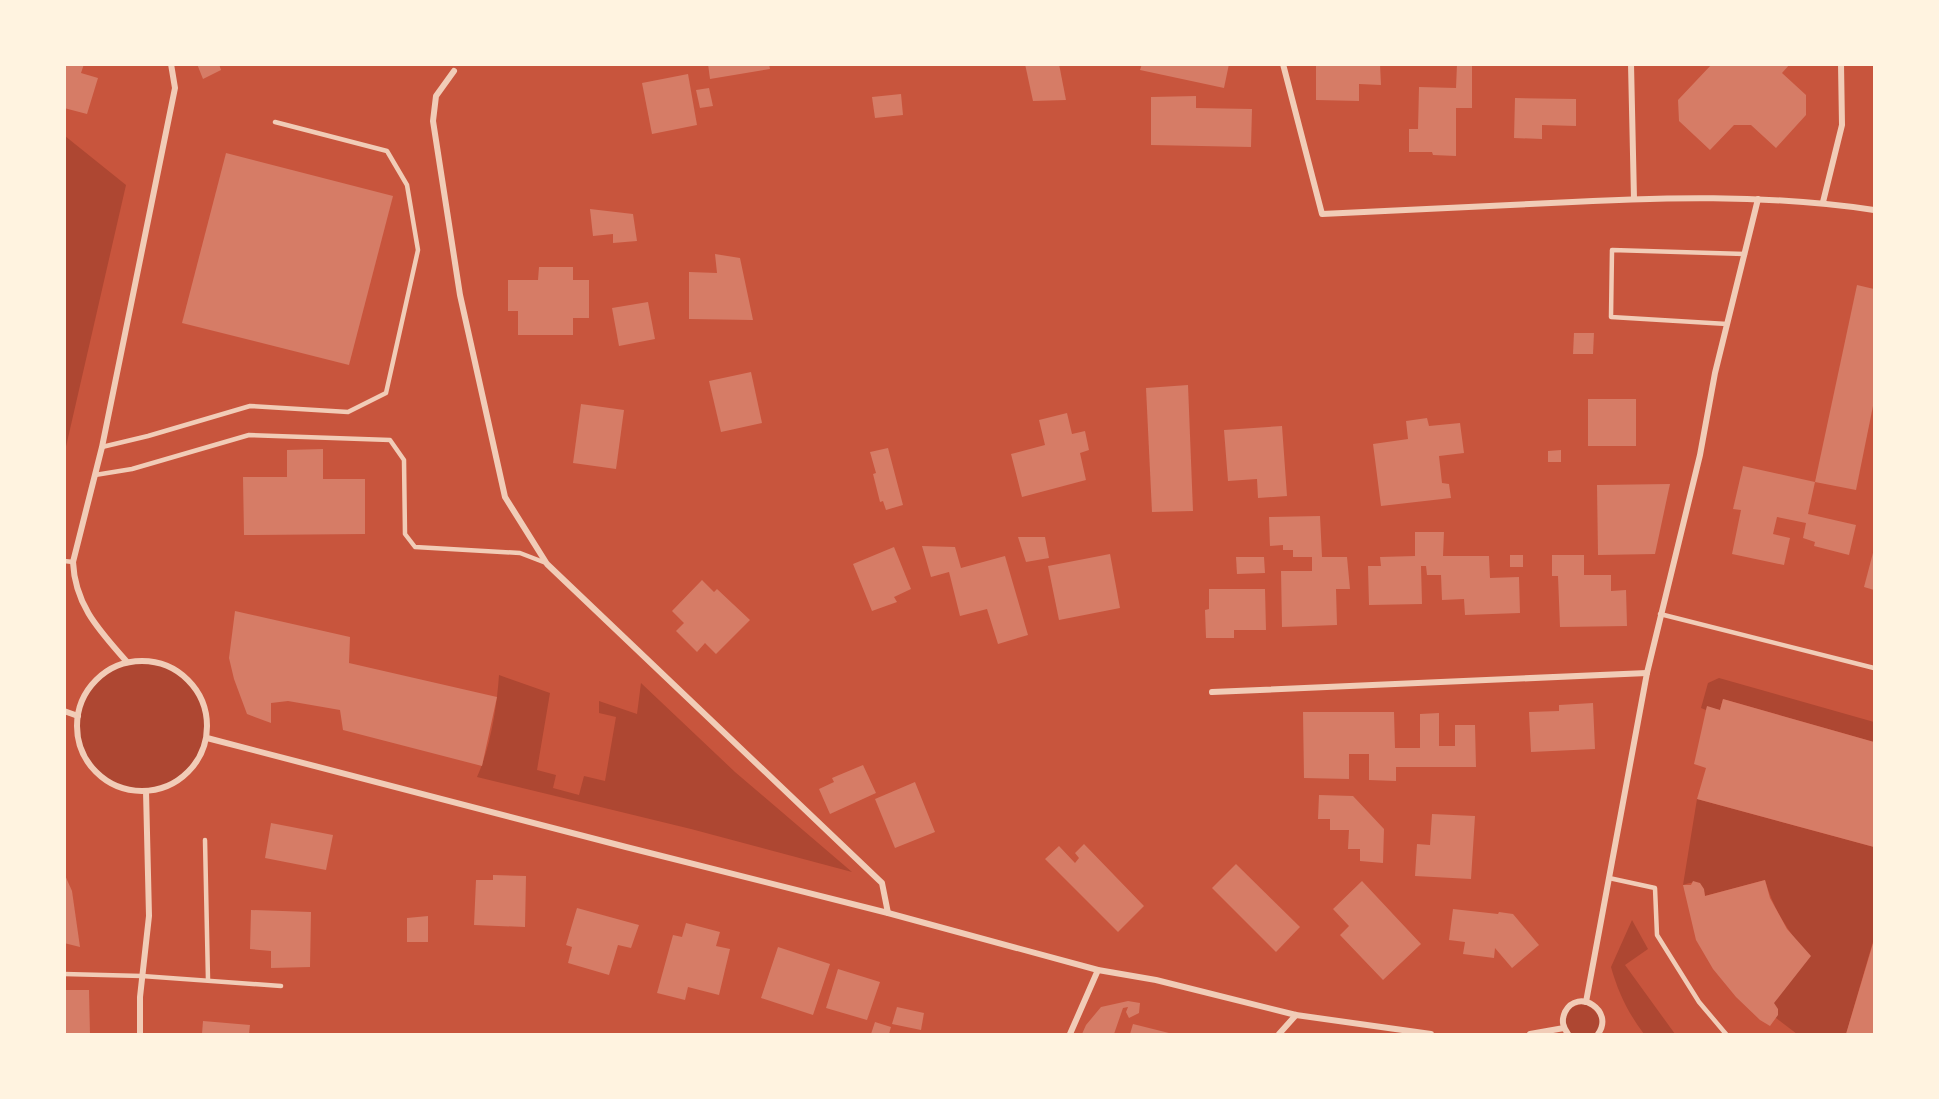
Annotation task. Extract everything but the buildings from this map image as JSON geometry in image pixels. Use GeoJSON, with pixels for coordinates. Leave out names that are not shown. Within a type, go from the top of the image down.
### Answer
{"type":"FeatureCollection","features":[{"type":"Feature","properties":{"kind":"street"},"geometry":{"type":"LineString","coordinates":[[127,662],[85,611],[74,580],[73,562],[102,447],[175,88],[171,64]]}},
{"type":"Feature","properties":{"kind":"street"},"geometry":{"type":"LineString","coordinates":[[1283,64],[1322,214],[1634,199],[1758,199],[1823,202],[1875,210]]}},
{"type":"Feature","properties":{"kind":"street"},"geometry":{"type":"LineString","coordinates":[[1631,64],[1634,199]]}},
{"type":"Feature","properties":{"kind":"street"},"geometry":{"type":"LineString","coordinates":[[1823,202],[1842,125],[1841,64]]}},
{"type":"Feature","properties":{"kind":"street"},"geometry":{"type":"LineString","coordinates":[[454,71],[436,96],[433,121],[460,295],[505,496],[548,564],[882,883],[888,913]]}},
{"type":"Feature","properties":{"kind":"street"},"geometry":{"type":"LineString","coordinates":[[1586,1002],[1647,673],[1700,455],[1715,374],[1758,199]]}},
{"type":"Feature","properties":{"kind":"street"},"geometry":{"type":"LineString","coordinates":[[149,660],[170,666],[188,679],[201,696],[208,716],[207,738],[200,758],[186,775],[167,787],[146,791],[125,789],[105,780],[89,765],[80,746],[76,725],[80,703],[91,684],[107,670],[127,662],[149,660]]}},
{"type":"Feature","properties":{"kind":"street"},"geometry":{"type":"LineString","coordinates":[[1212,692],[1647,673]]}},
{"type":"Feature","properties":{"kind":"street"},"geometry":{"type":"LineString","coordinates":[[64,711],[78,716]]}},
{"type":"Feature","properties":{"kind":"street"},"geometry":{"type":"LineString","coordinates":[[207,738],[888,913],[1098,970],[1156,980],[1296,1015],[1431,1035]]}},
{"type":"Feature","properties":{"kind":"street"},"geometry":{"type":"LineString","coordinates":[[140,1035],[140,997],[149,916],[146,791]]}},
{"type":"Feature","properties":{"kind":"street"},"geometry":{"type":"LineString","coordinates":[[1070,1035],[1098,970]]}},
{"type":"Feature","properties":{"kind":"street"},"geometry":{"type":"LineString","coordinates":[[1568,1035],[1563,1021],[1568,1009],[1573,1004],[1586,1002],[1597,1008],[1600,1013],[1602,1025],[1598,1035]]}},
{"type":"Feature","properties":{"kind":"street"},"geometry":{"type":"LineString","coordinates":[[1279,1035],[1296,1015]]}},
{"type":"Feature","properties":{"kind":"street"},"geometry":{"type":"LineString","coordinates":[[1530,1035],[1564,1028]]}},
{"type":"Feature","properties":{"kind":"lane"},"geometry":{"type":"LineString","coordinates":[[102,447],[250,406],[348,412],[386,393],[418,250],[407,185],[387,151],[275,122]]}},
{"type":"Feature","properties":{"kind":"lane"},"geometry":{"type":"LineString","coordinates":[[1727,324],[1611,317],[1612,250],[1745,254]]}},
{"type":"Feature","properties":{"kind":"lane"},"geometry":{"type":"LineString","coordinates":[[95,475],[132,469],[249,435],[390,440],[404,460],[405,534],[415,547],[520,553],[548,564]]}},
{"type":"Feature","properties":{"kind":"lane"},"geometry":{"type":"LineString","coordinates":[[64,561],[73,562]]}},
{"type":"Feature","properties":{"kind":"lane"},"geometry":{"type":"LineString","coordinates":[[1660,614],[1875,668]]}},
{"type":"Feature","properties":{"kind":"lane"},"geometry":{"type":"LineString","coordinates":[[205,840],[208,980]]}},
{"type":"Feature","properties":{"kind":"lane"},"geometry":{"type":"LineString","coordinates":[[1609,878],[1655,888],[1657,935],[1699,1002],[1726,1035]]}},
{"type":"Feature","properties":{"kind":"lane"},"geometry":{"type":"LineString","coordinates":[[64,974],[142,976],[281,986]]}},
{"type":"Feature","properties":{"kind":"shaded area"},"geometry":{"type":"Polygon","coordinates":[[[65,136],[126,185],[65,451],[65,136]]]}},
{"type":"Feature","properties":{"kind":"shaded area"},"geometry":{"type":"Polygon","coordinates":[[[142,661],[167,666],[188,680],[202,701],[207,726],[202,751],[188,772],[167,786],[142,791],[117,786],[96,772],[82,751],[77,726],[82,701],[96,680],[117,666],[142,661]]]}},
{"type":"Feature","properties":{"kind":"shaded area"},"geometry":{"type":"Polygon","coordinates":[[[499,675],[550,693],[537,770],[556,775],[553,788],[579,795],[584,776],[605,781],[616,717],[599,713],[599,701],[637,714],[641,683],[735,772],[852,872],[691,829],[477,777],[492,727],[499,675]]]}},
{"type":"Feature","properties":{"kind":"shaded area"},"geometry":{"type":"Polygon","coordinates":[[[1719,678],[1874,722],[1874,742],[1723,699],[1720,710],[1701,708],[1708,683],[1719,678]]]}},
{"type":"Feature","properties":{"kind":"shaded area"},"geometry":{"type":"Polygon","coordinates":[[[1697,799],[1874,847],[1874,938],[1846,1034],[1797,1034],[1776,1018],[1774,1003],[1799,944],[1779,914],[1765,880],[1705,896],[1703,888],[1698,883],[1683,885],[1697,799]]]}},
{"type":"Feature","properties":{"kind":"shaded area"},"geometry":{"type":"Polygon","coordinates":[[[1632,920],[1648,949],[1625,965],[1675,1034],[1644,1034],[1628,1010],[1617,985],[1611,967],[1632,920]]]}},
{"type":"Feature","properties":{"kind":"shaded area"},"geometry":{"type":"Polygon","coordinates":[[[1586,1002],[1602,1019],[1598,1034],[1568,1034],[1564,1014],[1568,1009],[1586,1002]]]}}]}
